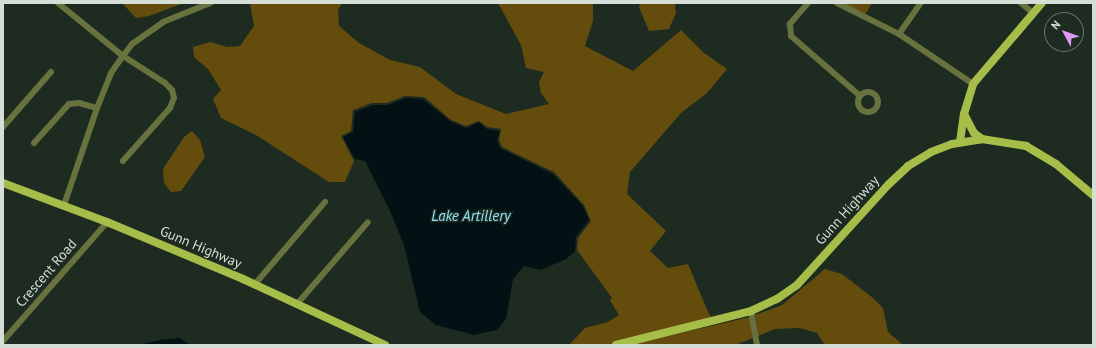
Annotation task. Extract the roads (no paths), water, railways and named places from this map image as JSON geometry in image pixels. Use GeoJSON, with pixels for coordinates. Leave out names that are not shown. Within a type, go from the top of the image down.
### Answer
{"type":"FeatureCollection","features":[{"type":"Feature","properties":{"kind":"main road"},"geometry":{"type":"LineString","coordinates":[[960,142],[964,114],[973,84],[1042,3]]}},
{"type":"Feature","properties":{"kind":"main road"},"geometry":{"type":"LineString","coordinates":[[964,114],[968,125],[982,139]]}},
{"type":"Feature","properties":{"kind":"main road","name":"Gunn Highway"},"geometry":{"type":"LineString","coordinates":[[616,345],[750,311],[777,299],[797,285],[889,184],[908,166],[931,152],[960,142],[982,139],[1031,148],[1056,164],[1093,195]]}},
{"type":"Feature","properties":{"kind":"main road","name":"Gunn Highway"},"geometry":{"type":"LineString","coordinates":[[3,182],[64,204],[255,284],[381,344]]}},
{"type":"Feature","properties":{"kind":"street"},"geometry":{"type":"LineString","coordinates":[[58,3],[123,56],[165,83],[172,90],[174,98],[170,108],[123,161]]}},
{"type":"Feature","properties":{"kind":"street"},"geometry":{"type":"LineString","coordinates":[[64,204],[97,108],[111,73],[123,56],[132,44],[163,22],[210,3]]}},
{"type":"Feature","properties":{"kind":"street"},"geometry":{"type":"LineString","coordinates":[[799,12],[800,3]]}},
{"type":"Feature","properties":{"kind":"street"},"geometry":{"type":"LineString","coordinates":[[808,3],[790,24],[791,36],[859,95]]}},
{"type":"Feature","properties":{"kind":"street"},"geometry":{"type":"LineString","coordinates":[[837,3],[899,34],[973,84]]}},
{"type":"Feature","properties":{"kind":"street"},"geometry":{"type":"LineString","coordinates":[[899,34],[921,3]]}},
{"type":"Feature","properties":{"kind":"street"},"geometry":{"type":"LineString","coordinates":[[1021,3],[1033,13]]}},
{"type":"Feature","properties":{"kind":"street"},"geometry":{"type":"LineString","coordinates":[[3,127],[51,72]]}},
{"type":"Feature","properties":{"kind":"street"},"geometry":{"type":"LineString","coordinates":[[34,144],[69,104],[78,103],[97,108]]}},
{"type":"Feature","properties":{"kind":"street"},"geometry":{"type":"LineString","coordinates":[[255,284],[324,202]]}},
{"type":"Feature","properties":{"kind":"street","name":"Crescent Road"},"geometry":{"type":"LineString","coordinates":[[3,341],[108,222]]}},
{"type":"Feature","properties":{"kind":"street"},"geometry":{"type":"LineString","coordinates":[[297,304],[368,222]]}},
{"type":"Feature","properties":{"kind":"street"},"geometry":{"type":"LineString","coordinates":[[750,311],[757,345]]}},
{"type":"Feature","properties":{"kind":"water","name":"Lake Artillery"},"geometry":{"type":"Polygon","coordinates":[[[406,98],[423,99],[450,121],[466,128],[479,122],[487,129],[500,131],[497,140],[500,148],[553,174],[583,206],[589,220],[576,237],[575,251],[566,259],[541,270],[524,266],[513,279],[506,319],[497,330],[474,335],[436,325],[420,312],[404,245],[390,211],[365,161],[355,159],[343,137],[353,132],[355,112],[373,105],[388,105],[406,98]]]}},
{"type":"Feature","properties":{"kind":"water"},"geometry":{"type":"Polygon","coordinates":[[[179,338],[191,345],[139,345],[160,340],[179,338]]]}}]}
